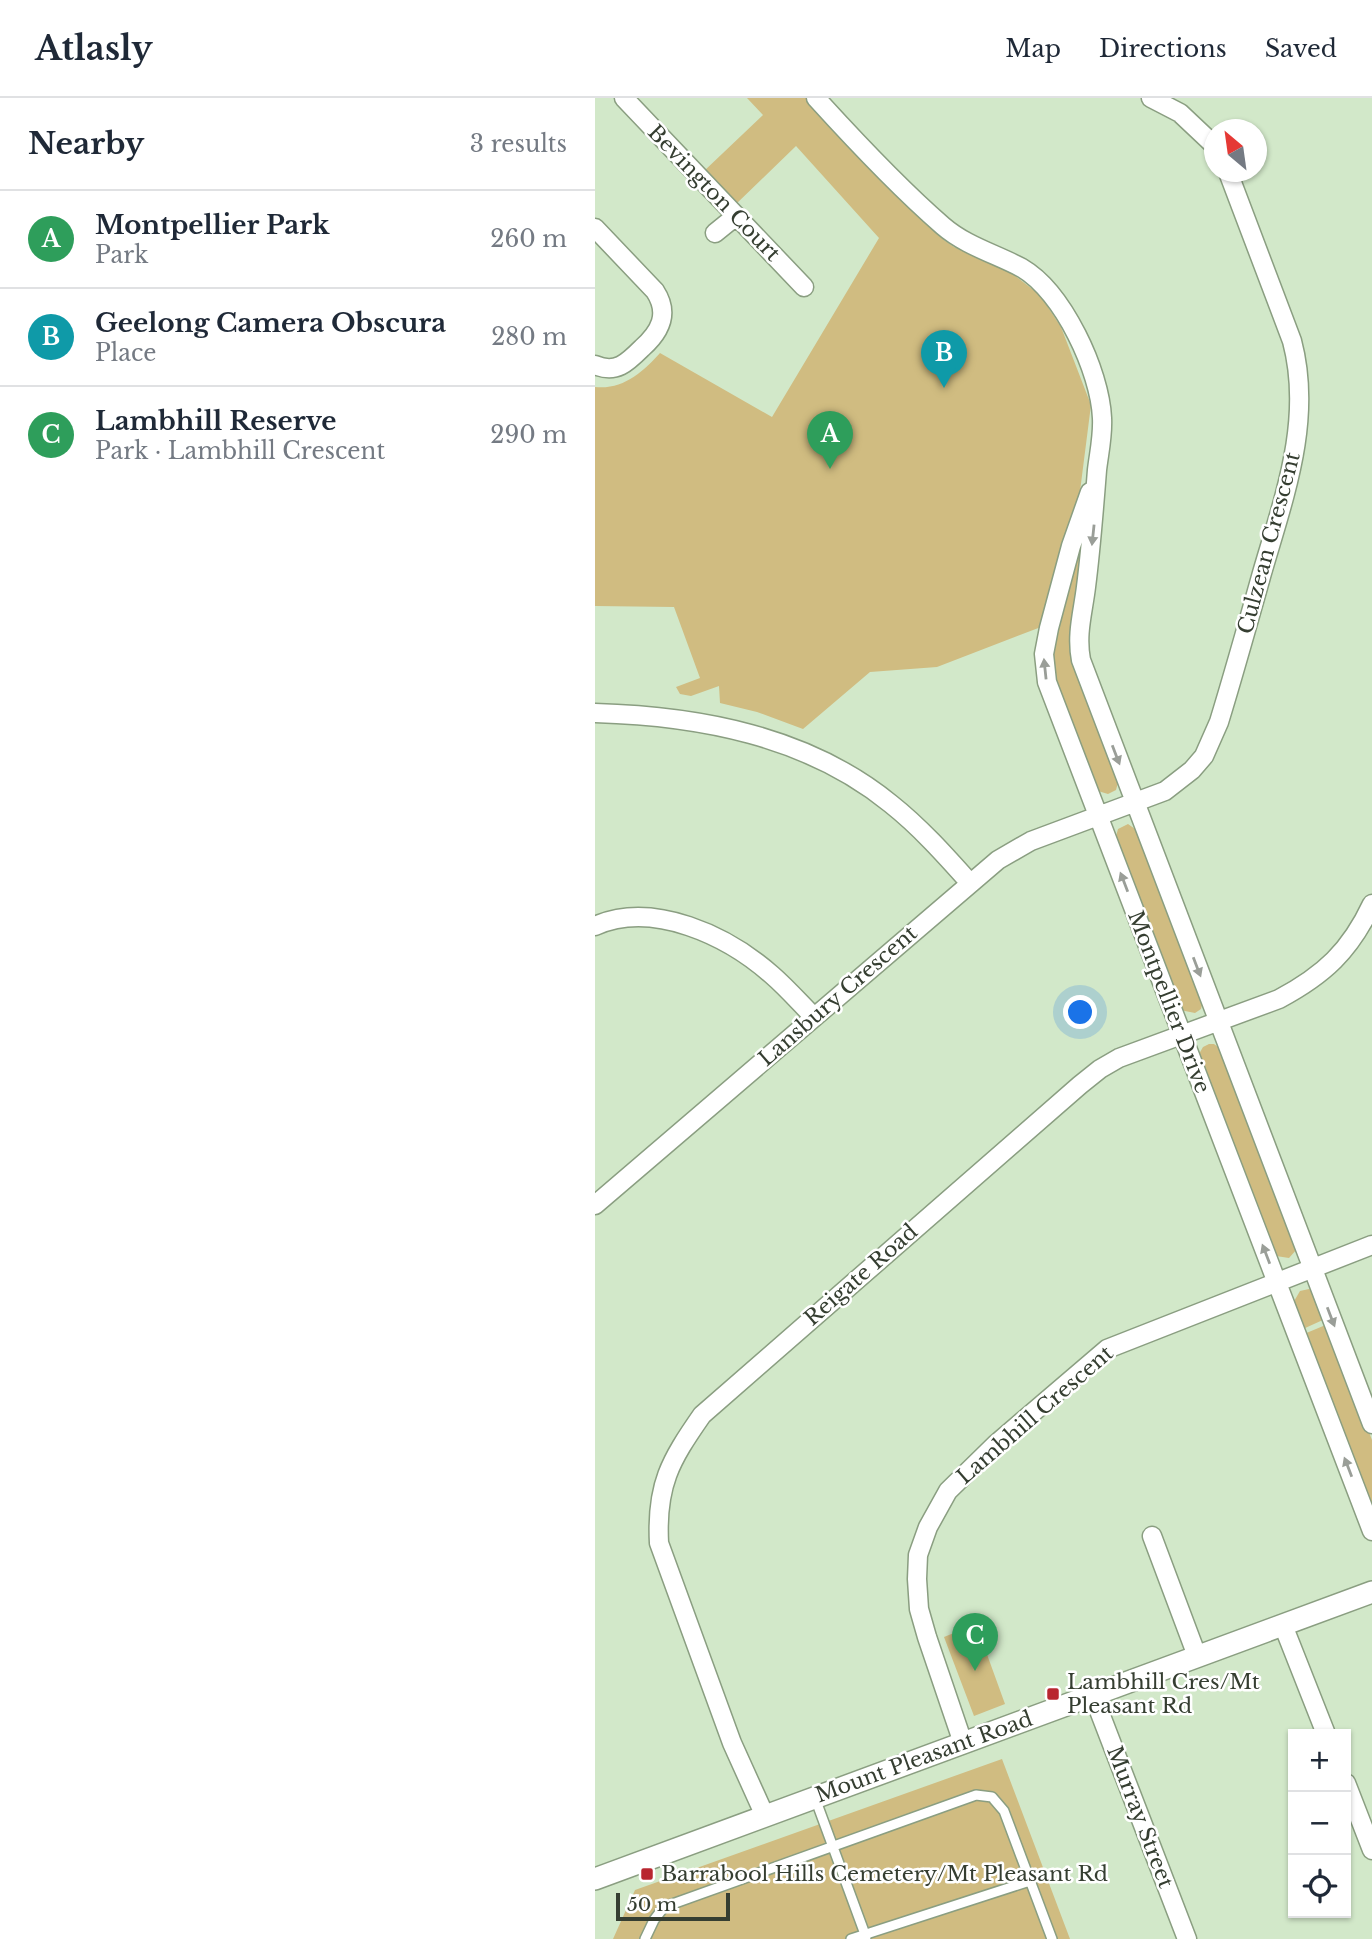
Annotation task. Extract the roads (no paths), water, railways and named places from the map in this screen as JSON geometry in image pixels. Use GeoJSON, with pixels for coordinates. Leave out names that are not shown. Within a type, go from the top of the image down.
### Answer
{"type":"FeatureCollection","features":[{"type":"Feature","properties":{"kind":"street","name":"Bevington Court"},"geometry":{"type":"LineString","coordinates":[[624,98],[804,288]]}},
{"type":"Feature","properties":{"kind":"street","name":"Montpellier Drive"},"geometry":{"type":"LineString","coordinates":[[816,98],[944,228],[974,246],[1022,268],[1041,281],[1056,298],[1074,328],[1098,391],[1103,416],[1092,544],[1077,642],[1084,670],[1372,1423]]}},
{"type":"Feature","properties":{"kind":"street"},"geometry":{"type":"LineString","coordinates":[[1151,98],[1180,113],[1204,136]]}},
{"type":"Feature","properties":{"kind":"street","name":"Culzean Crescent"},"geometry":{"type":"LineString","coordinates":[[1098,815],[1165,791],[1192,770],[1212,739],[1291,474],[1300,397],[1297,361],[1232,182]]}},
{"type":"Feature","properties":{"kind":"street"},"geometry":{"type":"LineString","coordinates":[[715,233],[736,216]]}},
{"type":"Feature","properties":{"kind":"street"},"geometry":{"type":"LineString","coordinates":[[595,228],[655,292],[661,301],[663,314],[657,333],[626,363],[610,369],[595,365]]}},
{"type":"Feature","properties":{"kind":"street","name":"Montpellier Drive"},"geometry":{"type":"LineString","coordinates":[[1098,467],[1062,576],[1044,654],[1047,682],[1372,1531]]}},
{"type":"Feature","properties":{"kind":"street"},"geometry":{"type":"LineString","coordinates":[[595,713],[675,719],[723,726],[810,755],[849,774],[889,802],[917,826],[970,883]]}},
{"type":"Feature","properties":{"kind":"street","name":"Lansbury Crescent"},"geometry":{"type":"LineString","coordinates":[[595,1205],[1011,850],[1098,815]]}},
{"type":"Feature","properties":{"kind":"street","name":"Reigate Road"},"geometry":{"type":"LineString","coordinates":[[765,1816],[732,1743],[659,1543],[658,1512],[665,1479],[677,1450],[702,1415],[1100,1069],[1119,1058],[1279,999],[1321,974],[1353,939],[1372,904]]}},
{"type":"Feature","properties":{"kind":"street"},"geometry":{"type":"LineString","coordinates":[[595,926],[615,919],[640,916],[669,922],[709,936],[760,965],[814,1017]]}},
{"type":"Feature","properties":{"kind":"street","name":"Lambhill Crescent"},"geometry":{"type":"LineString","coordinates":[[963,1744],[919,1609],[917,1579],[918,1555],[928,1527],[948,1491],[996,1444],[1107,1349],[1372,1245]]}},
{"type":"Feature","properties":{"kind":"street"},"geometry":{"type":"LineString","coordinates":[[1152,1536],[1197,1656]]}},
{"type":"Feature","properties":{"kind":"street","name":"Mount Pleasant Road"},"geometry":{"type":"LineString","coordinates":[[595,1879],[1372,1592]]}},
{"type":"Feature","properties":{"kind":"street"},"geometry":{"type":"LineString","coordinates":[[1283,1625],[1325,1729]]}},
{"type":"Feature","properties":{"kind":"street","name":"Murray Street"},"geometry":{"type":"LineString","coordinates":[[1093,1695],[1187,1939]]}},
{"type":"Feature","properties":{"kind":"street"},"geometry":{"type":"LineString","coordinates":[[1349,1792],[1372,1850]]}},
{"type":"Feature","properties":{"kind":"lane"},"geometry":{"type":"LineString","coordinates":[[645,1939],[664,1907],[976,1795],[992,1797],[1004,1811],[1052,1939]]}},
{"type":"Feature","properties":{"kind":"lane"},"geometry":{"type":"LineString","coordinates":[[815,1798],[866,1937]]}},
{"type":"Feature","properties":{"kind":"lane"},"geometry":{"type":"LineString","coordinates":[[851,1939],[866,1937],[1030,1881]]}},
{"type":"Feature","properties":{"kind":"place","name":"Geelong Camera Obscura"},"geometry":{"type":"Point","coordinates":[944,388]}},
{"type":"Feature","properties":{"kind":"place","name":"Montpellier Park"},"geometry":{"type":"Point","coordinates":[830,469]}},
{"type":"Feature","properties":{"kind":"place","name":"Lambhill Reserve"},"geometry":{"type":"Point","coordinates":[975,1671]}},
{"type":"Feature","properties":{"kind":"place","name":"Lambhill Cres/Mt Pleasant Rd"},"geometry":{"type":"Point","coordinates":[1053,1694]}},
{"type":"Feature","properties":{"kind":"place","name":"Barrabool Hills Cemetery/Mt Pleasant Rd"},"geometry":{"type":"Point","coordinates":[647,1874]}}]}
